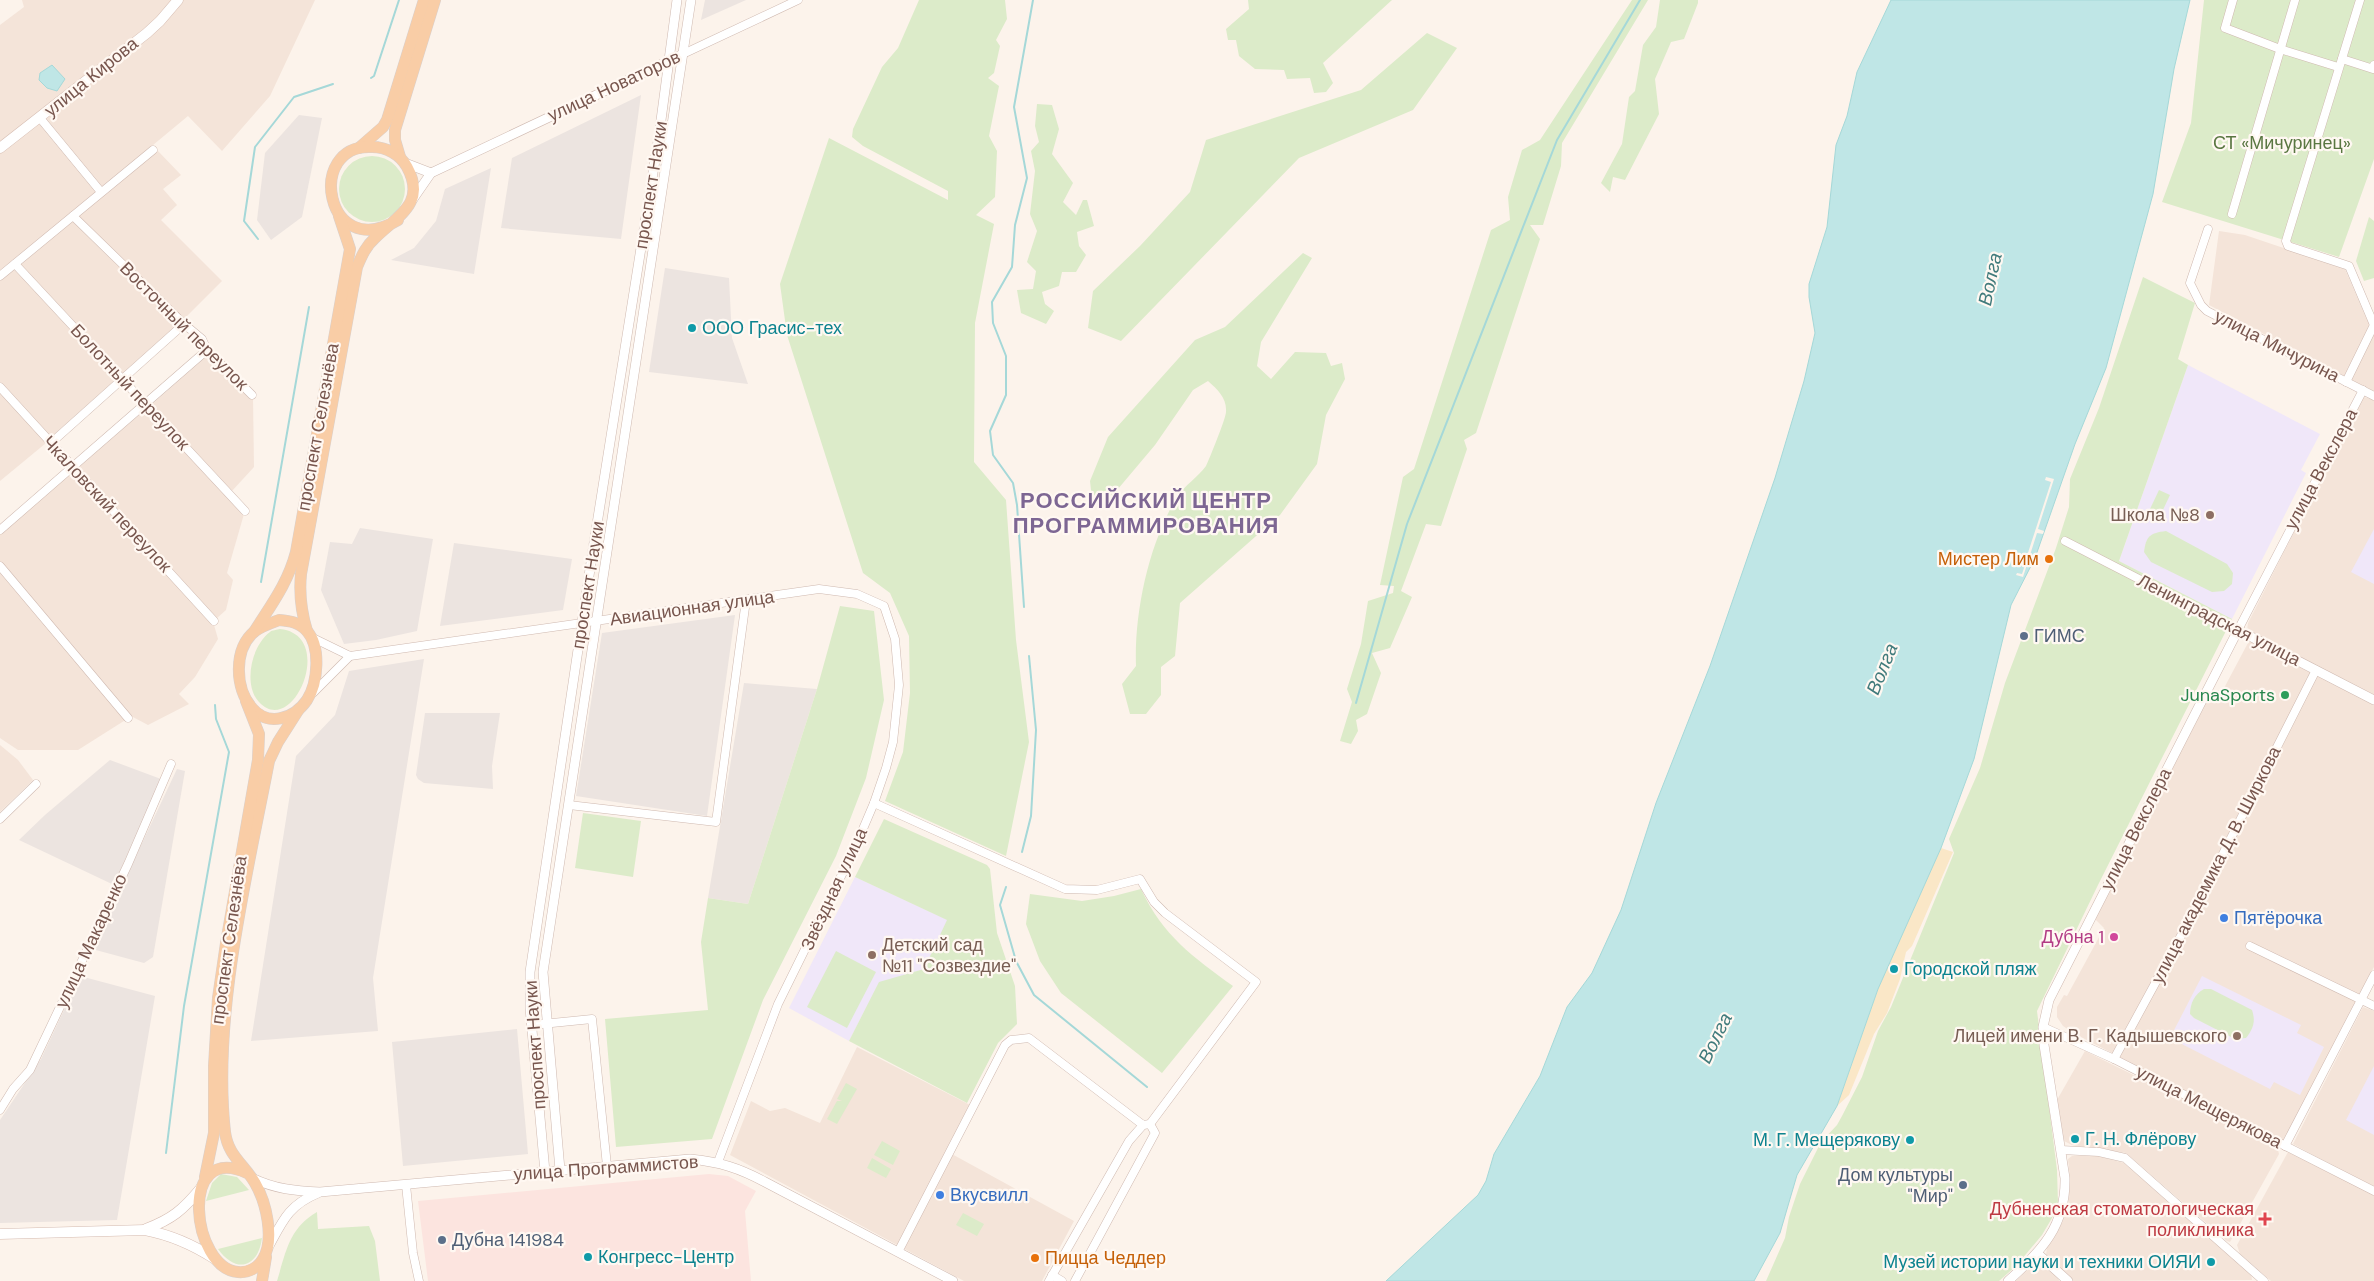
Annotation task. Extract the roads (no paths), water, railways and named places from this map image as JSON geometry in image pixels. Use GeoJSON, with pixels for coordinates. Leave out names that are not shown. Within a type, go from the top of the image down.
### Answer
{"type":"FeatureCollection","features":[{"type":"Feature","properties":{"kind":"main road","name":"улица Кирова"},"geometry":{"type":"LineString","coordinates":[[0,148],[160,21],[178,0]]}},
{"type":"Feature","properties":{"kind":"main road","name":"проспект Селезнёва"},"geometry":{"type":"LineString","coordinates":[[254,632],[283,588],[291,572],[296,552],[350,248],[346,230],[330,192],[331,178],[336,166],[346,155],[358,148],[383,127],[387,120],[424,0]]}},
{"type":"Feature","properties":{"kind":"main road","name":"проспект Селезнёва"},"geometry":{"type":"LineString","coordinates":[[309,634],[301,611],[299,591],[301,574],[357,266],[363,252],[375,238],[398,220],[408,208],[413,185],[411,173],[402,160],[395,140],[395,130],[434,0]]}},
{"type":"Feature","properties":{"kind":"main road"},"geometry":{"type":"LineString","coordinates":[[358,148],[380,147],[402,160]]}},
{"type":"Feature","properties":{"kind":"main road","name":"проспект Селезнёва"},"geometry":{"type":"LineString","coordinates":[[338,213],[348,222],[360,228],[373,230],[387,227],[398,220]]}},
{"type":"Feature","properties":{"kind":"main road"},"geometry":{"type":"LineString","coordinates":[[279,620],[291,621],[309,634],[316,669],[308,699],[299,709],[286,717],[267,719],[254,711],[246,701],[239,677],[239,666],[243,651],[254,632],[279,620]]}},
{"type":"Feature","properties":{"kind":"main road","name":"проспект Селезнёва"},"geometry":{"type":"LineString","coordinates":[[203,1185],[209,1166],[214,1133],[214,1066],[218,998],[258,760],[258,734],[246,701]]}},
{"type":"Feature","properties":{"kind":"main road","name":"проспект Селезнёва"},"geometry":{"type":"LineString","coordinates":[[249,1176],[237,1162],[228,1145],[225,1132],[224,1066],[228,998],[235,944],[269,761],[278,742],[299,709]]}},
{"type":"Feature","properties":{"kind":"main road"},"geometry":{"type":"LineString","coordinates":[[145,1230],[167,1221],[179,1213],[214,1170],[222,1167],[231,1167],[249,1176],[264,1204],[268,1225],[267,1250],[262,1281]]}},
{"type":"Feature","properties":{"kind":"main road"},"geometry":{"type":"LineString","coordinates":[[203,1185],[199,1199],[200,1219],[209,1248],[234,1281]]}},
{"type":"Feature","properties":{"kind":"main road"},"geometry":{"type":"LineString","coordinates":[[0,1234],[145,1230],[168,1234],[188,1242],[235,1272],[245,1272],[258,1266],[267,1250]]}},
{"type":"Feature","properties":{"kind":"street","name":"проспект Науки"},"geometry":{"type":"LineString","coordinates":[[545,1172],[532,1025],[530,972],[582,624],[659,135],[677,0]]}},
{"type":"Feature","properties":{"kind":"street","name":"проспект Науки"},"geometry":{"type":"LineString","coordinates":[[560,1170],[544,972],[691,0]]}},
{"type":"Feature","properties":{"kind":"street","name":"улица Новаторов"},"geometry":{"type":"LineString","coordinates":[[431,173],[798,0]]}},
{"type":"Feature","properties":{"kind":"street"},"geometry":{"type":"LineString","coordinates":[[2233,0],[2225,28],[2338,68]]}},
{"type":"Feature","properties":{"kind":"street"},"geometry":{"type":"LineString","coordinates":[[2232,214],[2295,0]]}},
{"type":"Feature","properties":{"kind":"street","name":"улица Мичурина"},"geometry":{"type":"LineString","coordinates":[[2346,382],[2374,325],[2349,266],[2288,246],[2286,241],[2360,0]]}},
{"type":"Feature","properties":{"kind":"street"},"geometry":{"type":"LineString","coordinates":[[2342,59],[2373,69],[2374,65]]}},
{"type":"Feature","properties":{"kind":"street"},"geometry":{"type":"LineString","coordinates":[[40,118],[102,192]]}},
{"type":"Feature","properties":{"kind":"street"},"geometry":{"type":"LineString","coordinates":[[0,276],[153,150]]}},
{"type":"Feature","properties":{"kind":"street"},"geometry":{"type":"LineString","coordinates":[[402,160],[431,173],[408,208]]}},
{"type":"Feature","properties":{"kind":"street","name":"Восточный переулок"},"geometry":{"type":"LineString","coordinates":[[73,216],[184,324],[202,339],[207,350],[252,395]]}},
{"type":"Feature","properties":{"kind":"street","name":"улица Мичурина"},"geometry":{"type":"LineString","coordinates":[[2208,229],[2190,284],[2201,305],[2207,311],[2374,396]]}},
{"type":"Feature","properties":{"kind":"street","name":"Болотный переулок"},"geometry":{"type":"LineString","coordinates":[[15,264],[245,511]]}},
{"type":"Feature","properties":{"kind":"street"},"geometry":{"type":"LineString","coordinates":[[50,443],[184,324]]}},
{"type":"Feature","properties":{"kind":"street"},"geometry":{"type":"LineString","coordinates":[[0,530],[207,350]]}},
{"type":"Feature","properties":{"kind":"street","name":"Чкаловский переулок"},"geometry":{"type":"LineString","coordinates":[[0,387],[214,621]]}},
{"type":"Feature","properties":{"kind":"street","name":"улица Векслера"},"geometry":{"type":"LineString","coordinates":[[2008,1281],[2037,1253],[2058,1222],[2063,1208],[2065,1178],[2043,1027],[2044,1015],[2055,987],[2363,390]]}},
{"type":"Feature","properties":{"kind":"street","name":"Ленинградская улица"},"geometry":{"type":"LineString","coordinates":[[2065,541],[2374,700]]}},
{"type":"Feature","properties":{"kind":"street"},"geometry":{"type":"LineString","coordinates":[[0,566],[128,718]]}},
{"type":"Feature","properties":{"kind":"street","name":"Авиационная улица"},"geometry":{"type":"LineString","coordinates":[[350,656],[819,589],[857,594],[884,606]]}},
{"type":"Feature","properties":{"kind":"street"},"geometry":{"type":"LineString","coordinates":[[569,805],[716,822],[746,600]]}},
{"type":"Feature","properties":{"kind":"street","name":"Звёздная улица"},"geometry":{"type":"LineString","coordinates":[[718,1162],[778,1004],[850,857],[874,803],[893,742],[899,685],[895,639],[884,606]]}},
{"type":"Feature","properties":{"kind":"street"},"geometry":{"type":"LineString","coordinates":[[308,699],[330,673],[350,656],[309,634]]}},
{"type":"Feature","properties":{"kind":"street","name":"улица академика Д. В. Ширкова"},"geometry":{"type":"LineString","coordinates":[[2114,1059],[2189,922],[2316,670]]}},
{"type":"Feature","properties":{"kind":"street","name":"улица Макаренко"},"geometry":{"type":"LineString","coordinates":[[0,1110],[34,1062],[128,864],[170,764]]}},
{"type":"Feature","properties":{"kind":"street"},"geometry":{"type":"LineString","coordinates":[[0,820],[36,784]]}},
{"type":"Feature","properties":{"kind":"street"},"geometry":{"type":"LineString","coordinates":[[874,803],[1065,889],[1097,890],[1140,879],[1154,902],[1165,913],[1256,982],[1147,1125],[1129,1141],[1050,1278],[1062,1281]]}},
{"type":"Feature","properties":{"kind":"street"},"geometry":{"type":"LineString","coordinates":[[2250,946],[2374,1006]]}},
{"type":"Feature","properties":{"kind":"street"},"geometry":{"type":"LineString","coordinates":[[2286,1146],[2374,975]]}},
{"type":"Feature","properties":{"kind":"street"},"geometry":{"type":"LineString","coordinates":[[532,1025],[592,1019],[607,1166]]}},
{"type":"Feature","properties":{"kind":"street","name":"улица Мещерякова"},"geometry":{"type":"LineString","coordinates":[[2043,1027],[2114,1059],[2374,1191]]}},
{"type":"Feature","properties":{"kind":"street"},"geometry":{"type":"LineString","coordinates":[[898,1252],[1005,1045],[1011,1040],[1029,1038],[1147,1125],[1154,1133],[1075,1281]]}},
{"type":"Feature","properties":{"kind":"street"},"geometry":{"type":"LineString","coordinates":[[2061,1150],[2099,1152],[2125,1158],[2230,1249],[2261,1280]]}},
{"type":"Feature","properties":{"kind":"street","name":"улица Программистов"},"geometry":{"type":"LineString","coordinates":[[249,1176],[270,1187],[288,1191],[320,1192],[690,1159],[718,1162],[740,1169],[953,1281]]}},
{"type":"Feature","properties":{"kind":"street"},"geometry":{"type":"LineString","coordinates":[[406,1185],[413,1253],[419,1281]]}},
{"type":"Feature","properties":{"kind":"street","name":"улица Программистов"},"geometry":{"type":"LineString","coordinates":[[267,1250],[285,1216],[294,1206],[320,1192]]}},
{"type":"Feature","properties":{"kind":"street"},"geometry":{"type":"LineString","coordinates":[[2037,1253],[2068,1281]]}},
{"type":"Feature","properties":{"kind":"water","name":"Волга"},"geometry":{"type":"Polygon","coordinates":[[[1891,0],[2190,0],[2174,69],[2153,194],[2106,368],[2075,444],[2035,558],[2011,605],[1974,759],[1941,848],[1878,989],[1837,1106],[1797,1175],[1780,1233],[1754,1281],[1386,1281],[1478,1195],[1486,1181],[1494,1154],[1540,1076],[1567,1007],[1592,973],[1621,910],[1656,803],[1710,666],[1775,478],[1804,381],[1815,333],[1809,297],[1809,284],[1827,227],[1836,145],[1847,116],[1857,72],[1891,0]]]}},
{"type":"Feature","properties":{"kind":"water"},"geometry":{"type":"Polygon","coordinates":[[[52,65],[65,79],[57,91],[47,88],[39,80],[40,73],[52,65]]]}},
{"type":"Feature","properties":{"kind":"waterway"},"geometry":{"type":"LineString","coordinates":[[371,78],[374,76],[399,0]]}},
{"type":"Feature","properties":{"kind":"waterway"},"geometry":{"type":"LineString","coordinates":[[1024,607],[1017,505],[1013,483],[993,455],[990,431],[1006,395],[1006,356],[993,323],[992,302],[1012,267],[1015,225],[1027,178],[1014,107],[1033,0]]}},
{"type":"Feature","properties":{"kind":"waterway"},"geometry":{"type":"LineString","coordinates":[[1356,703],[1407,524],[1557,140],[1640,0]]}},
{"type":"Feature","properties":{"kind":"waterway"},"geometry":{"type":"LineString","coordinates":[[258,239],[244,221],[255,147],[294,97],[333,84]]}},
{"type":"Feature","properties":{"kind":"waterway"},"geometry":{"type":"LineString","coordinates":[[261,582],[309,307]]}},
{"type":"Feature","properties":{"kind":"waterway"},"geometry":{"type":"LineString","coordinates":[[1022,852],[1031,816],[1036,730],[1029,656]]}},
{"type":"Feature","properties":{"kind":"waterway"},"geometry":{"type":"LineString","coordinates":[[166,1153],[184,1006],[229,752],[216,719],[215,705]]}},
{"type":"Feature","properties":{"kind":"waterway"},"geometry":{"type":"LineString","coordinates":[[1006,887],[1000,905],[1016,961],[1034,995],[1147,1087]]}},
{"type":"Feature","properties":{"kind":"place","name":"ООО Грасис-тех"},"geometry":{"type":"Point","coordinates":[692,328]}},
{"type":"Feature","properties":{"kind":"place","name":"Школа №8"},"geometry":{"type":"Point","coordinates":[2210,515]}},
{"type":"Feature","properties":{"kind":"place","name":"Мистер Лим"},"geometry":{"type":"Point","coordinates":[2049,559]}},
{"type":"Feature","properties":{"kind":"place","name":"ГИМС"},"geometry":{"type":"Point","coordinates":[2024,636]}},
{"type":"Feature","properties":{"kind":"place","name":"JunaSports"},"geometry":{"type":"Point","coordinates":[2285,695]}},
{"type":"Feature","properties":{"kind":"place","name":"Пятёрочка"},"geometry":{"type":"Point","coordinates":[2224,918]}},
{"type":"Feature","properties":{"kind":"place","name":"Дубна 1"},"geometry":{"type":"Point","coordinates":[2114,937]}},
{"type":"Feature","properties":{"kind":"place","name":"Детский сад №11 \"Созвездие\""},"geometry":{"type":"Point","coordinates":[872,955]}},
{"type":"Feature","properties":{"kind":"place","name":"Городской пляж"},"geometry":{"type":"Point","coordinates":[1894,969]}},
{"type":"Feature","properties":{"kind":"place","name":"Лицей имени В. Г. Кадышевского"},"geometry":{"type":"Point","coordinates":[2237,1036]}},
{"type":"Feature","properties":{"kind":"place","name":"Г. Н. Флёрову"},"geometry":{"type":"Point","coordinates":[2075,1139]}},
{"type":"Feature","properties":{"kind":"place","name":"М. Г. Мещерякову"},"geometry":{"type":"Point","coordinates":[1910,1140]}},
{"type":"Feature","properties":{"kind":"place","name":"Дом культуры \"Мир\""},"geometry":{"type":"Point","coordinates":[1963,1185]}},
{"type":"Feature","properties":{"kind":"place","name":"Вкусвилл"},"geometry":{"type":"Point","coordinates":[940,1195]}},
{"type":"Feature","properties":{"kind":"place","name":"Дубненская стоматологическая поликлиника"},"geometry":{"type":"Point","coordinates":[2265,1219]}},
{"type":"Feature","properties":{"kind":"place","name":"Дубна 141984"},"geometry":{"type":"Point","coordinates":[442,1240]}},
{"type":"Feature","properties":{"kind":"place","name":"Конгресс-Центр"},"geometry":{"type":"Point","coordinates":[588,1257]}},
{"type":"Feature","properties":{"kind":"place","name":"Пицца Чеддер"},"geometry":{"type":"Point","coordinates":[1035,1258]}},
{"type":"Feature","properties":{"kind":"place","name":"Музей истории науки и техники ОИЯИ"},"geometry":{"type":"Point","coordinates":[2211,1262]}},
{"type":"Feature","properties":{"kind":"district","name":"РОССИЙСКИЙ ЦЕНТР ПРОГРАММИРОВАНИЯ"},"geometry":{"type":"Point","coordinates":[1146,512]}},
{"type":"Feature","properties":{"kind":"park label","name":"СТ «Мичуринец»"},"geometry":{"type":"Point","coordinates":[2282,143]}}]}
